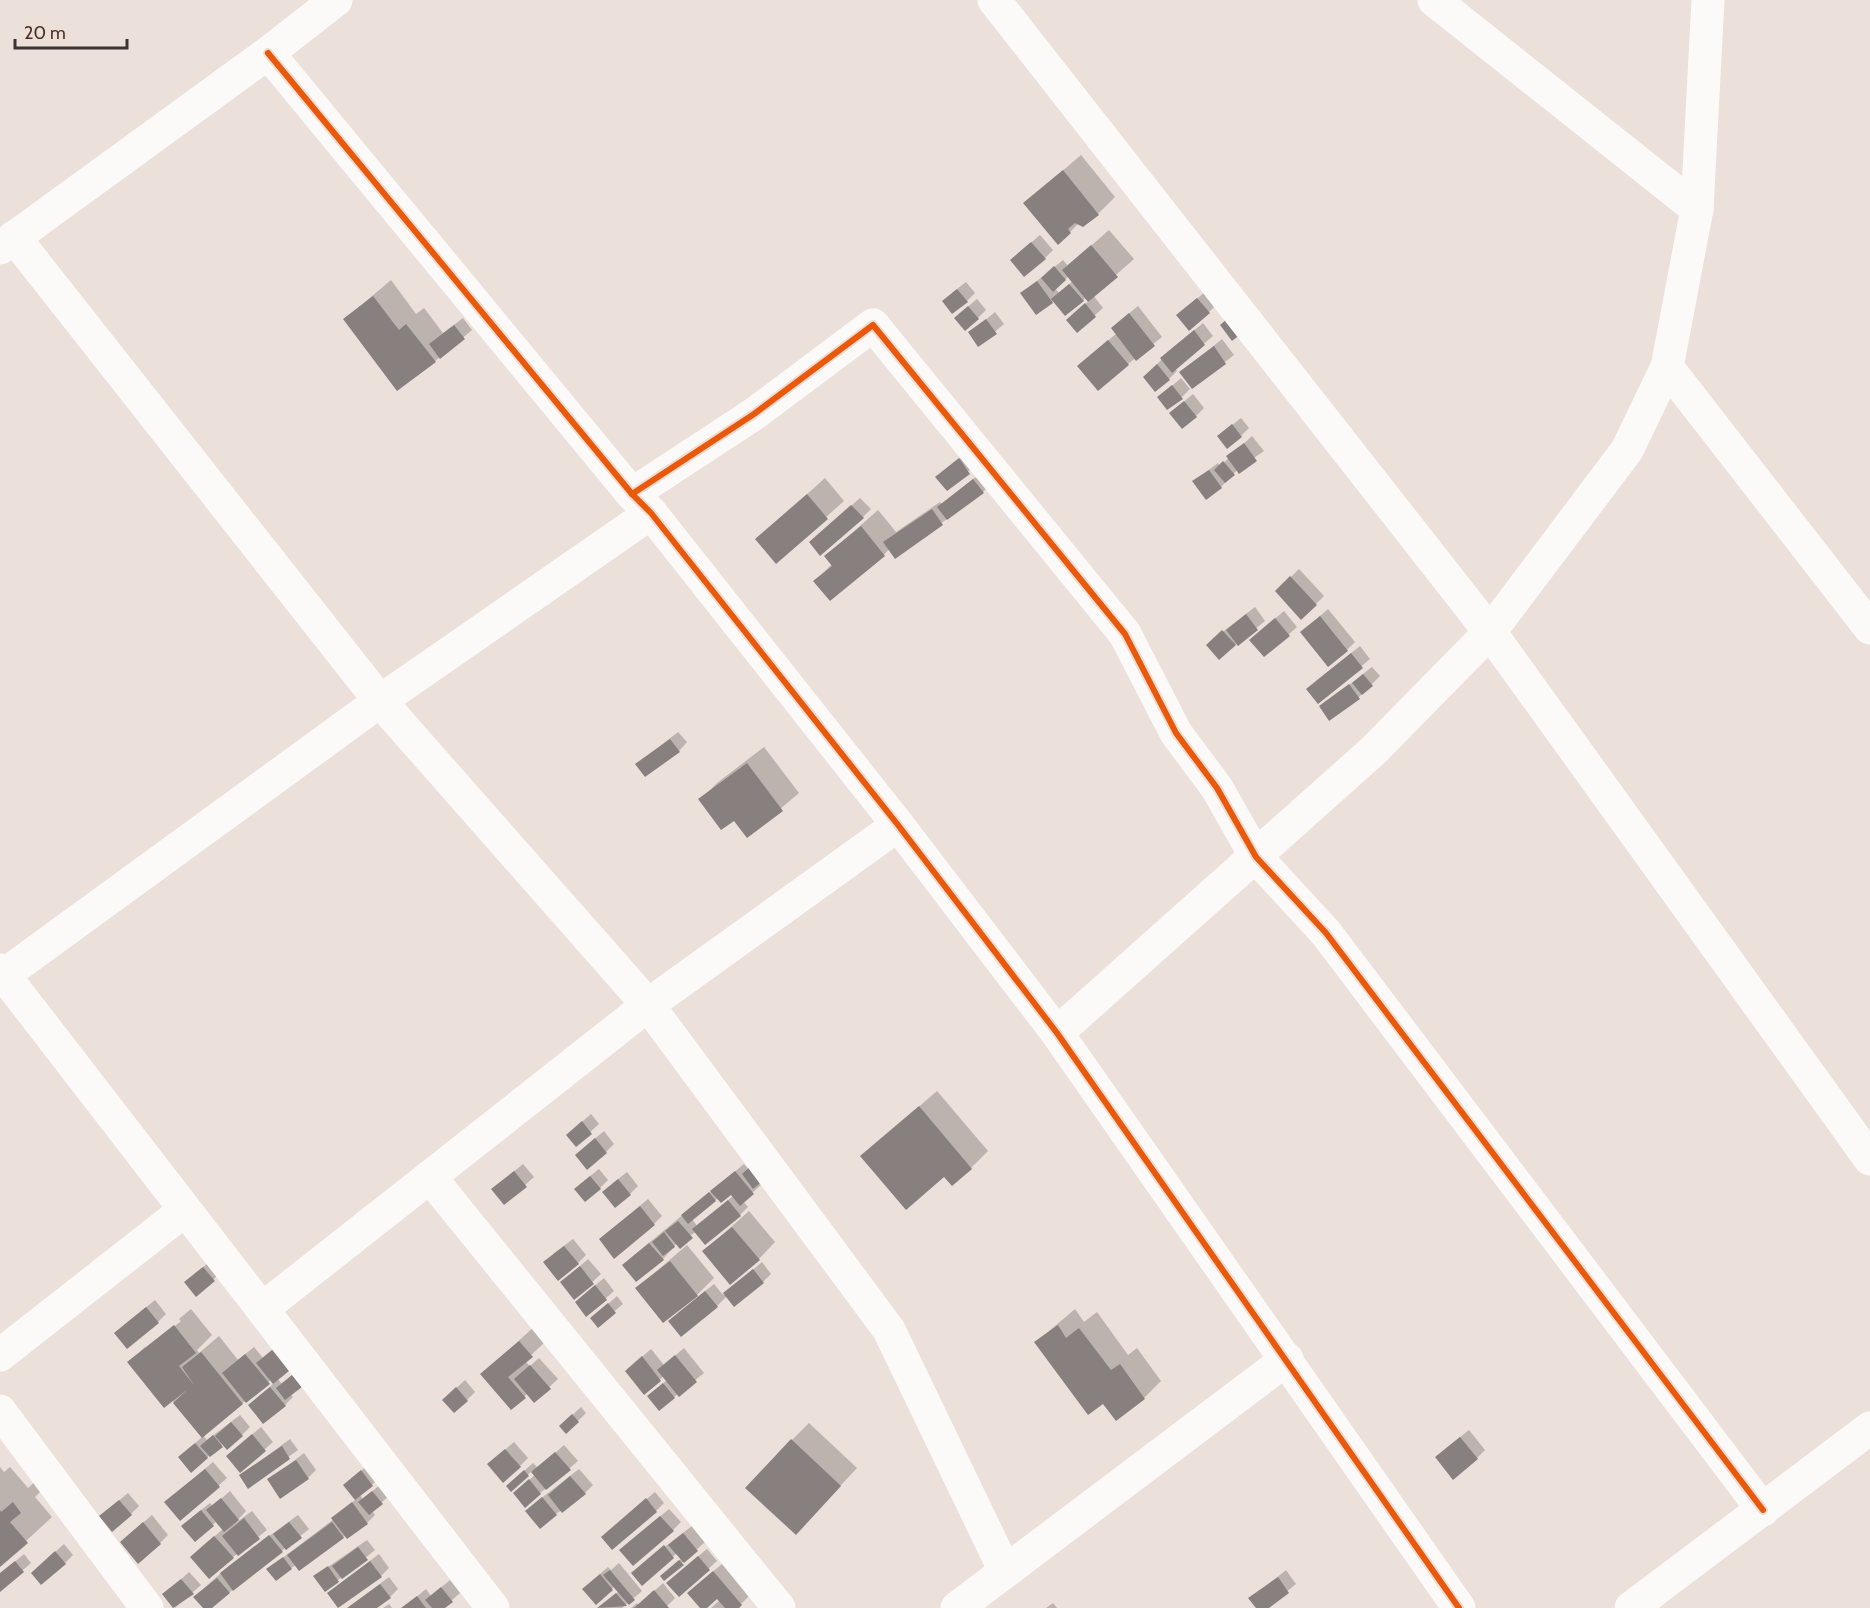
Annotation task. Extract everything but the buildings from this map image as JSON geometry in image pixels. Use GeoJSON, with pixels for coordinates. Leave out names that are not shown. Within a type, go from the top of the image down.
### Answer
{"type":"FeatureCollection","features":[{"type":"Feature","properties":{"kind":"street"},"geometry":{"type":"LineString","coordinates":[[336,0],[268,53],[7,243],[380,701],[648,1005],[888,1330],[1005,1572]]}},
{"type":"Feature","properties":{"kind":"street"},"geometry":{"type":"LineString","coordinates":[[994,0],[1490,632],[1870,1159]]}},
{"type":"Feature","properties":{"kind":"street"},"geometry":{"type":"LineString","coordinates":[[1434,0],[1697,209]]}},
{"type":"Feature","properties":{"kind":"street"},"geometry":{"type":"LineString","coordinates":[[1057,1033],[1373,751],[1490,632],[1627,450],[1667,367],[1697,209],[1708,0]]}},
{"type":"Feature","properties":{"kind":"street"},"geometry":{"type":"LineString","coordinates":[[268,53],[642,504],[898,825],[1057,1033],[1459,1608]]}},
{"type":"Feature","properties":{"kind":"street"},"geometry":{"type":"LineString","coordinates":[[493,1608],[2,973],[380,701],[642,504],[754,414],[873,326],[1125,634],[1176,733],[1217,788],[1256,857],[1326,933],[1763,1510]]}},
{"type":"Feature","properties":{"kind":"street"},"geometry":{"type":"LineString","coordinates":[[1667,367],[1860,594],[1870,628]]}},
{"type":"Feature","properties":{"kind":"street"},"geometry":{"type":"LineString","coordinates":[[262,1309],[648,1005],[898,825]]}},
{"type":"Feature","properties":{"kind":"street"},"geometry":{"type":"LineString","coordinates":[[430,1177],[779,1608]]}},
{"type":"Feature","properties":{"kind":"street"},"geometry":{"type":"LineString","coordinates":[[0,1355],[185,1210]]}},
{"type":"Feature","properties":{"kind":"street"},"geometry":{"type":"LineString","coordinates":[[957,1608],[1287,1359]]}},
{"type":"Feature","properties":{"kind":"street"},"geometry":{"type":"LineString","coordinates":[[0,1412],[147,1608]]}},
{"type":"Feature","properties":{"kind":"street"},"geometry":{"type":"LineString","coordinates":[[1631,1608],[1870,1428]]}},
{"type":"Feature","properties":{"kind":"cycle path"},"geometry":{"type":"LineString","coordinates":[[268,53],[632,494],[651,513],[898,825],[1057,1033],[1459,1608]]}},
{"type":"Feature","properties":{"kind":"cycle path"},"geometry":{"type":"LineString","coordinates":[[632,494],[754,414],[873,325],[1125,634],[1176,733],[1217,788],[1256,857],[1326,933],[1763,1510]]}}]}
